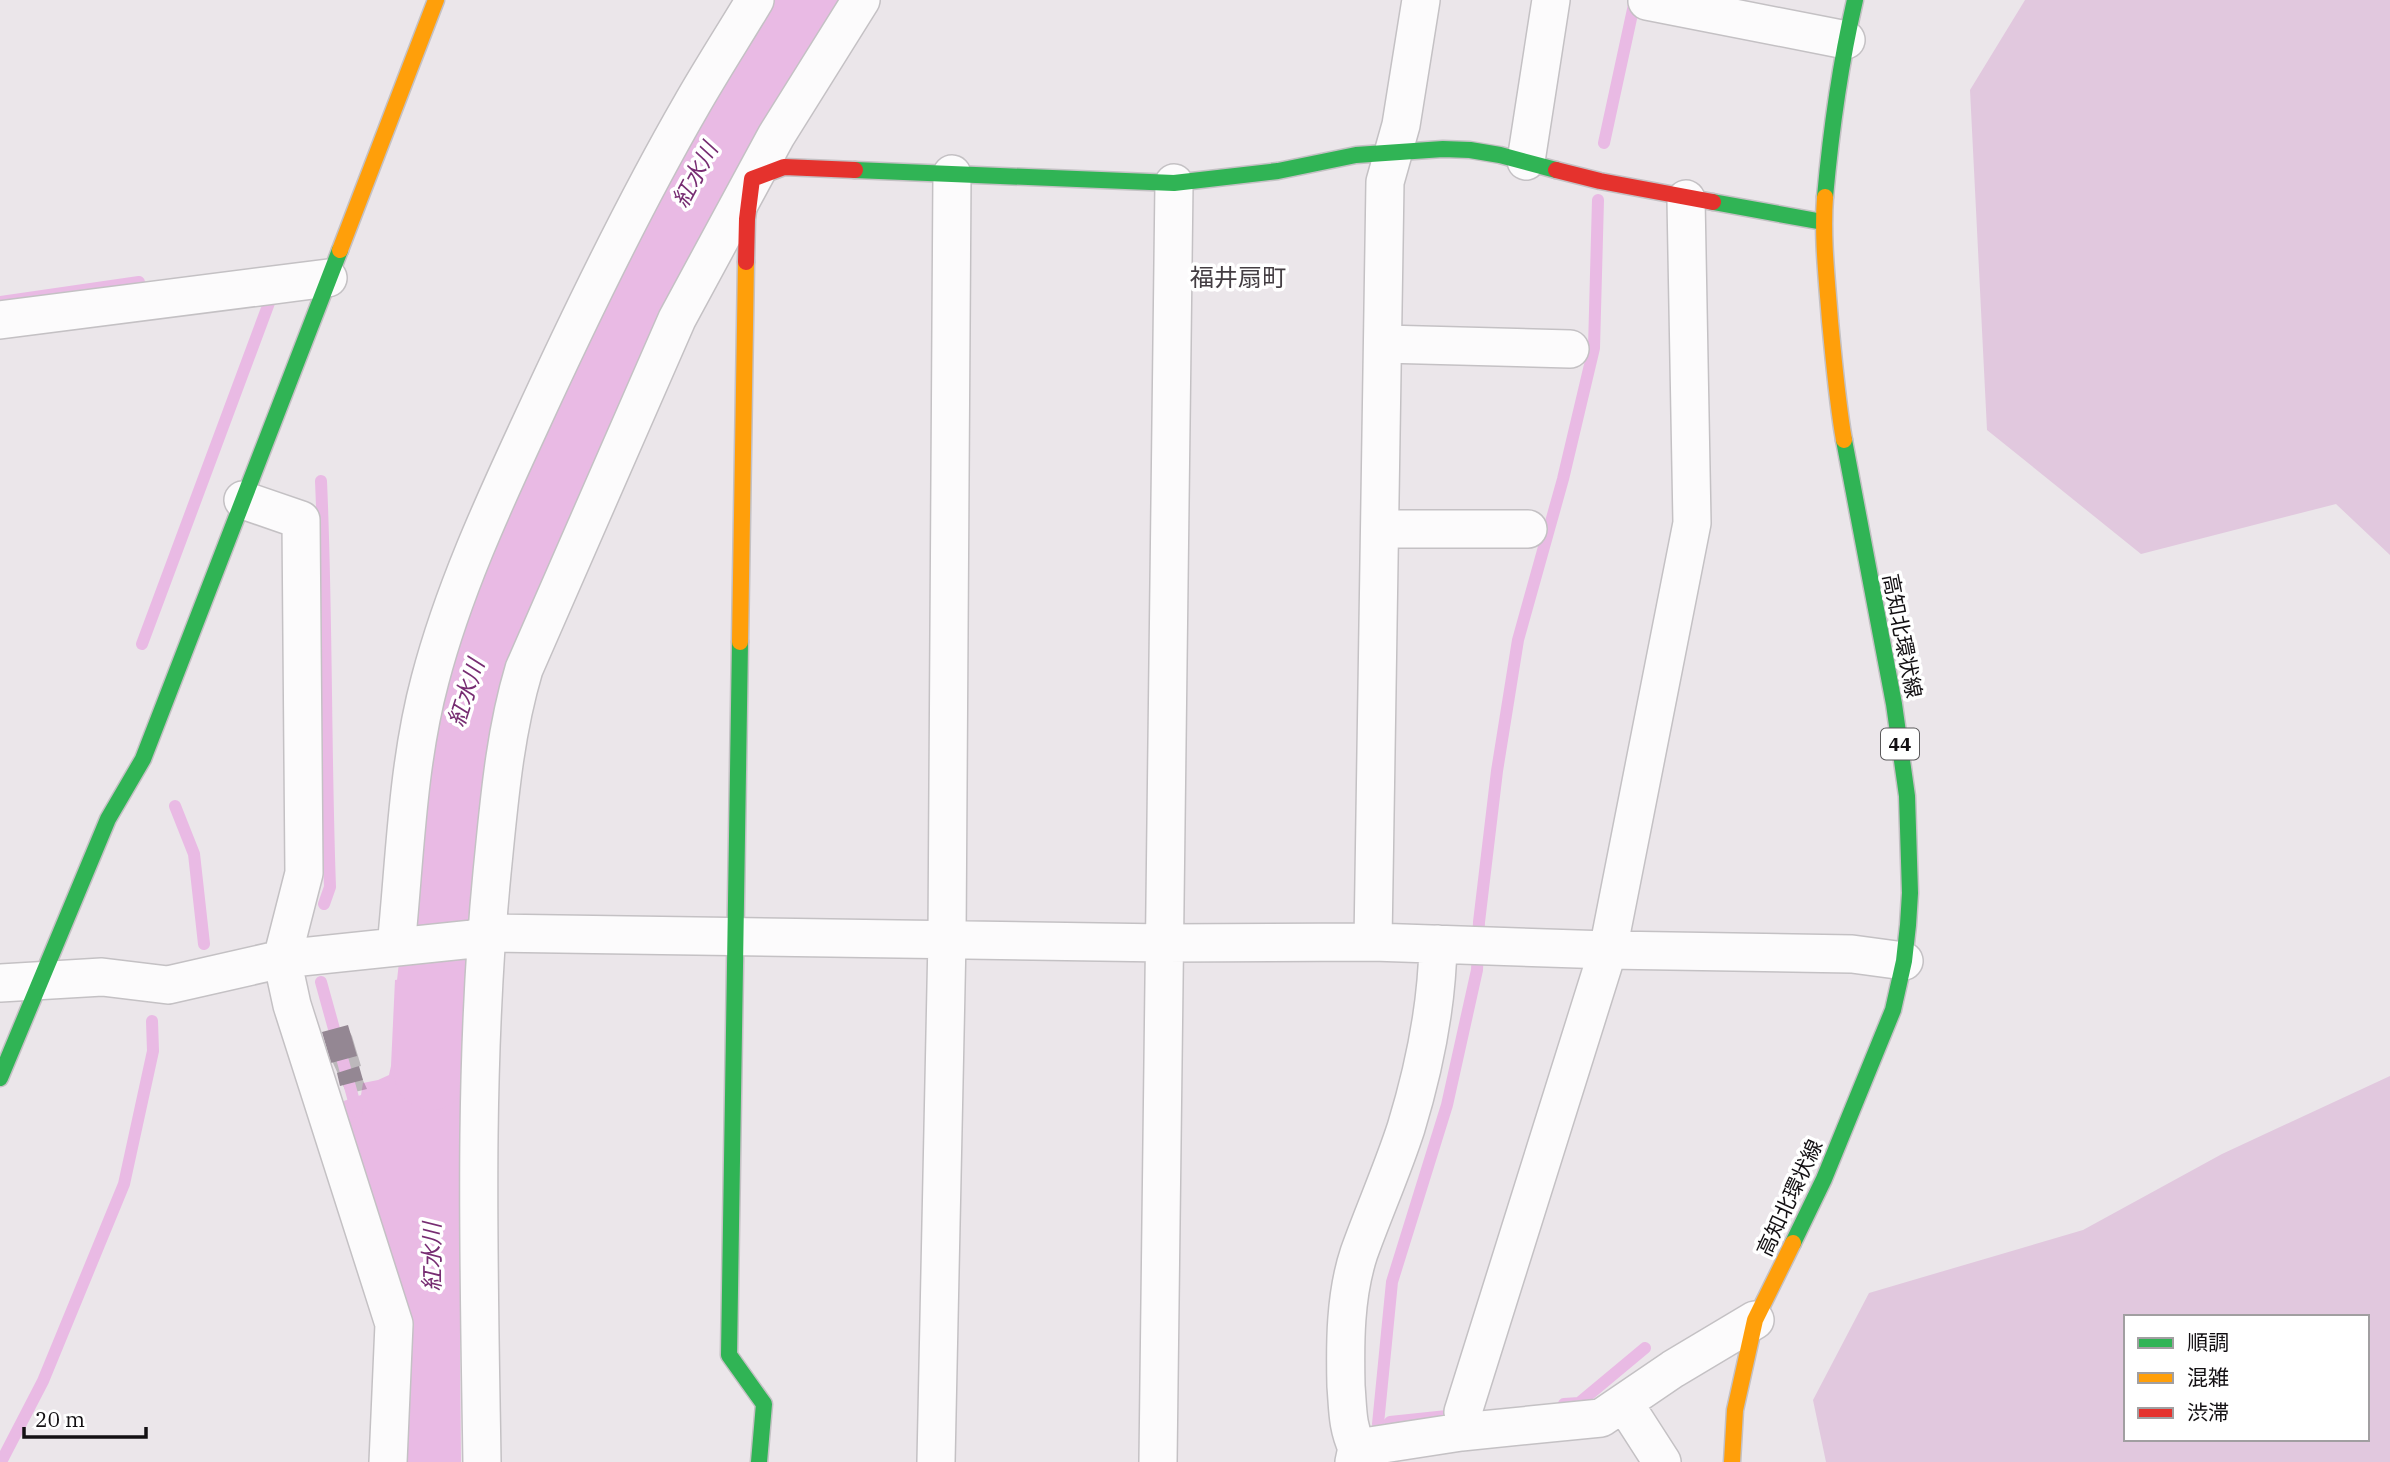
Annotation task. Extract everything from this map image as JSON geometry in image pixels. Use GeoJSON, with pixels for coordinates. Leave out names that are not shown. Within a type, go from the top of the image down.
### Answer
{"type":"FeatureCollection","features":[{"type":"Feature","properties":{"kind":"street"},"geometry":{"type":"LineString","coordinates":[[400,947],[412,785],[420,730],[429,683],[448,617],[516,455],[610,256],[692,103],[755,0]]}},
{"type":"Feature","properties":{"kind":"street"},"geometry":{"type":"LineString","coordinates":[[482,1462],[478,1153],[479,936],[512,711],[524,669],[677,319],[752,179],[860,0]]}},
{"type":"Feature","properties":{"kind":"street"},"geometry":{"type":"LineString","coordinates":[[1373,942],[1385,183],[1401,125],[1421,0]]}},
{"type":"Feature","properties":{"kind":"street"},"geometry":{"type":"LineString","coordinates":[[1526,161],[1551,0]]}},
{"type":"Feature","properties":{"kind":"street","name":"高知北環状線"},"geometry":{"type":"LineString","coordinates":[[1732,1462],[1735,1409],[1755,1320],[1824,1179],[1893,1010],[1904,961],[1910,893],[1907,796],[1894,704],[1838,408],[1823,222],[1830,136],[1855,0]]}},
{"type":"Feature","properties":{"kind":"street"},"geometry":{"type":"LineString","coordinates":[[1647,1],[1846,40]]}},
{"type":"Feature","properties":{"kind":"street"},"geometry":{"type":"LineString","coordinates":[[0,1078],[38,981],[108,819],[143,759],[328,278],[427,3]]}},
{"type":"Feature","properties":{"kind":"street"},"geometry":{"type":"LineString","coordinates":[[752,179],[784,167],[1174,183],[1278,171],[1356,155],[1392,151],[1470,149],[1686,199],[1823,222]]}},
{"type":"Feature","properties":{"kind":"street"},"geometry":{"type":"LineString","coordinates":[[936,1462],[947,939],[952,174]]}},
{"type":"Feature","properties":{"kind":"street"},"geometry":{"type":"LineString","coordinates":[[752,179],[747,219],[729,1355],[764,1404],[759,1462]]}},
{"type":"Feature","properties":{"kind":"street"},"geometry":{"type":"LineString","coordinates":[[1158,1462],[1174,183]]}},
{"type":"Feature","properties":{"kind":"street"},"geometry":{"type":"LineString","coordinates":[[1463,1412],[1608,950],[1692,523],[1686,199]]}},
{"type":"Feature","properties":{"kind":"street"},"geometry":{"type":"LineString","coordinates":[[0,320],[328,278]]}},
{"type":"Feature","properties":{"kind":"street"},"geometry":{"type":"LineString","coordinates":[[1384,344],[1570,349]]}},
{"type":"Feature","properties":{"kind":"street"},"geometry":{"type":"LineString","coordinates":[[243,500],[301,520],[304,873],[282,959],[292,1005],[394,1324],[388,1462]]}},
{"type":"Feature","properties":{"kind":"street"},"geometry":{"type":"LineString","coordinates":[[1381,528],[1528,529]]}},
{"type":"Feature","properties":{"kind":"street"},"geometry":{"type":"LineString","coordinates":[[0,983],[103,977],[167,985],[282,959],[479,936],[1166,943],[1373,942],[1608,950],[1852,954],[1904,961]]}},
{"type":"Feature","properties":{"kind":"street"},"geometry":{"type":"LineString","coordinates":[[1462,945],[1438,974],[1422,1069],[1406,1128],[1359,1254],[1353,1279],[1348,1314],[1346,1364],[1348,1430],[1355,1455],[1461,1432],[1601,1418],[1673,1369],[1755,1320]]}},
{"type":"Feature","properties":{"kind":"street"},"geometry":{"type":"LineString","coordinates":[[1624,1403],[1662,1462]]}},
{"type":"Feature","properties":{"kind":"shaded area"},"geometry":{"type":"Polygon","coordinates":[[[2025,0],[2390,0],[2390,555],[2336,504],[2141,554],[1987,430],[1970,90],[2025,0]]]}},
{"type":"Feature","properties":{"kind":"shaded area"},"geometry":{"type":"Polygon","coordinates":[[[2390,1076],[2390,1462],[1826,1462],[1813,1400],[1869,1293],[2083,1230],[2222,1154],[2390,1076]]]}},
{"type":"Feature","properties":{"kind":"water"},"geometry":{"type":"Polygon","coordinates":[[[450,972],[464,984],[461,1462],[402,1462],[341,1102],[361,1095],[363,1083],[389,1075],[395,980],[450,972]]]}},
{"type":"Feature","properties":{"kind":"building"},"geometry":{"type":"Polygon","coordinates":[[[348,1025],[357,1056],[331,1063],[322,1032],[348,1025]]]}},
{"type":"Feature","properties":{"kind":"building"},"geometry":{"type":"Polygon","coordinates":[[[359,1066],[363,1080],[340,1086],[337,1073],[359,1066]]]}},
{"type":"Feature","properties":{"kind":"waterway","name":"紅水川"},"geometry":{"type":"LineString","coordinates":[[431,1073],[432,1001],[443,899],[451,739],[489,622],[641,275],[741,89],[803,0]]}},
{"type":"Feature","properties":{"kind":"waterway"},"geometry":{"type":"LineString","coordinates":[[1604,143],[1635,0]]}},
{"type":"Feature","properties":{"kind":"waterway"},"geometry":{"type":"LineString","coordinates":[[1378,1424],[1392,1282],[1447,1105],[1477,970],[1479,922],[1497,771],[1518,640],[1563,479],[1594,348],[1598,200]]}},
{"type":"Feature","properties":{"kind":"waterway"},"geometry":{"type":"LineString","coordinates":[[0,302],[139,282]]}},
{"type":"Feature","properties":{"kind":"waterway"},"geometry":{"type":"LineString","coordinates":[[142,644],[269,303]]}},
{"type":"Feature","properties":{"kind":"waterway"},"geometry":{"type":"LineString","coordinates":[[321,481],[330,887],[324,904]]}},
{"type":"Feature","properties":{"kind":"waterway"},"geometry":{"type":"LineString","coordinates":[[175,806],[194,854],[204,944]]}},
{"type":"Feature","properties":{"kind":"waterway"},"geometry":{"type":"LineString","coordinates":[[321,982],[357,1112]]}},
{"type":"Feature","properties":{"kind":"waterway"},"geometry":{"type":"LineString","coordinates":[[1,1462],[43,1381],[124,1184],[153,1051],[152,1021]]}},
{"type":"Feature","properties":{"kind":"waterway"},"geometry":{"type":"LineString","coordinates":[[1564,1404],[1579,1403],[1645,1348]]}},
{"type":"Feature","properties":{"kind":"waterway"},"geometry":{"type":"LineString","coordinates":[[1390,1422],[1447,1416]]}},
{"type":"Feature","properties":{"kind":"traffic: fast"},"geometry":{"type":"LineString","coordinates":[[1825,197],[1837,98],[1855,0]]}},
{"type":"Feature","properties":{"kind":"traffic: fast"},"geometry":{"type":"LineString","coordinates":[[855,170],[1174,183],[1278,171],[1356,155],[1443,149],[1500,155],[1556,170]]}},
{"type":"Feature","properties":{"kind":"traffic: fast"},"geometry":{"type":"LineString","coordinates":[[1713,202],[1823,222]]}},
{"type":"Feature","properties":{"kind":"traffic: fast"},"geometry":{"type":"LineString","coordinates":[[0,1078],[108,819],[143,759],[340,250]]}},
{"type":"Feature","properties":{"kind":"traffic: fast"},"geometry":{"type":"LineString","coordinates":[[1793,1243],[1824,1179],[1893,1010],[1904,961],[1908,925],[1910,893],[1907,796],[1894,704],[1844,440]]}},
{"type":"Feature","properties":{"kind":"traffic: fast"},"geometry":{"type":"LineString","coordinates":[[740,642],[729,1355],[764,1404],[759,1462]]}},
{"type":"Feature","properties":{"kind":"traffic: slow"},"geometry":{"type":"LineString","coordinates":[[340,250],[436,0]]}},
{"type":"Feature","properties":{"kind":"traffic: slow"},"geometry":{"type":"LineString","coordinates":[[1825,197],[1826,275],[1844,440]]}},
{"type":"Feature","properties":{"kind":"traffic: slow"},"geometry":{"type":"LineString","coordinates":[[740,642],[746,262]]}},
{"type":"Feature","properties":{"kind":"traffic: slow"},"geometry":{"type":"LineString","coordinates":[[1732,1462],[1735,1410],[1755,1320],[1793,1243]]}},
{"type":"Feature","properties":{"kind":"traffic: jam"},"geometry":{"type":"LineString","coordinates":[[746,262],[747,219],[752,179],[784,167],[855,170]]}},
{"type":"Feature","properties":{"kind":"traffic: jam"},"geometry":{"type":"LineString","coordinates":[[1556,170],[1713,202]]}},
{"type":"Feature","properties":{"kind":"district","name":"福井扇町"},"geometry":{"type":"Point","coordinates":[1238,278]}}]}
